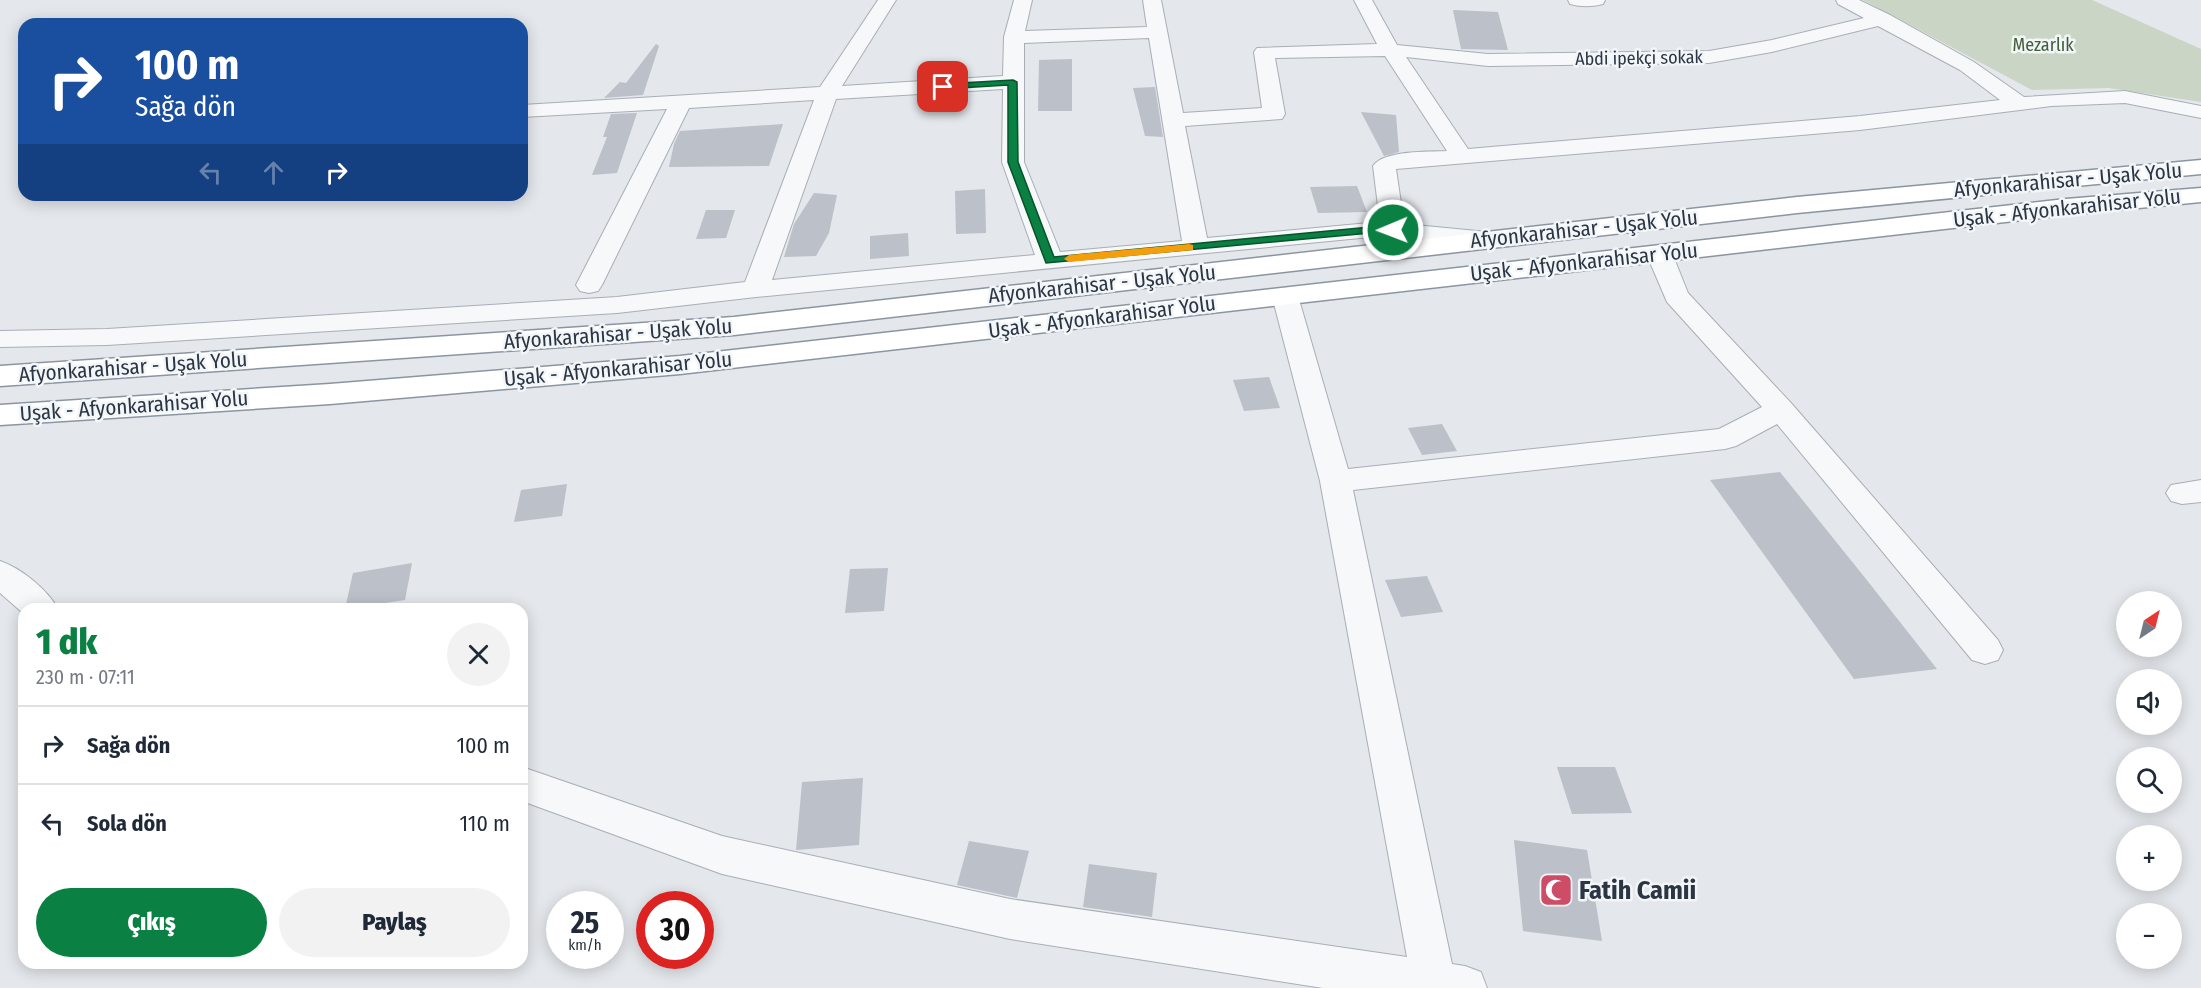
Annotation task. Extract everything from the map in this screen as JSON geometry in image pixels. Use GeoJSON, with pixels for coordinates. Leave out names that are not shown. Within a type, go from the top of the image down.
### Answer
{"type":"FeatureCollection","features":[{"type":"Feature","properties":{"kind":"highway","name":"Afyonkarahisar - Uşak Yolu"},"geometry":{"type":"LineString","coordinates":[[0,376],[734,326],[1797,205],[2201,167]]}},
{"type":"Feature","properties":{"kind":"highway","name":"Uşak - Afyonkarahisar Yolu"},"geometry":{"type":"LineString","coordinates":[[0,415],[330,394],[680,364],[2066,207],[2201,195]]}},
{"type":"Feature","properties":{"kind":"street"},"geometry":{"type":"LineString","coordinates":[[756,289],[826,93],[887,0]]}},
{"type":"Feature","properties":{"kind":"street"},"geometry":{"type":"LineString","coordinates":[[1023,0],[1014,37],[1013,162],[1050,261]]}},
{"type":"Feature","properties":{"kind":"street"},"geometry":{"type":"LineString","coordinates":[[1152,0],[1196,247]]}},
{"type":"Feature","properties":{"kind":"street"},"geometry":{"type":"LineString","coordinates":[[1362,0],[1462,156]]}},
{"type":"Feature","properties":{"kind":"street"},"geometry":{"type":"LineString","coordinates":[[1576,0],[1596,0]]}},
{"type":"Feature","properties":{"kind":"street"},"geometry":{"type":"LineString","coordinates":[[1845,0],[1967,66],[2020,104]]}},
{"type":"Feature","properties":{"kind":"street","name":"Abdi ipekçi sokak"},"geometry":{"type":"LineString","coordinates":[[1173,120],[1274,114],[1264,52],[1392,50],[1488,60],[1708,57],[1772,46],[1883,19]]}},
{"type":"Feature","properties":{"kind":"street"},"geometry":{"type":"LineString","coordinates":[[1014,37],[1158,32]]}},
{"type":"Feature","properties":{"kind":"street"},"geometry":{"type":"LineString","coordinates":[[528,111],[1013,82]]}},
{"type":"Feature","properties":{"kind":"street"},"geometry":{"type":"LineString","coordinates":[[1393,230],[1384,166],[1392,162],[1860,123],[2020,104],[2125,98],[2201,112]]}},
{"type":"Feature","properties":{"kind":"street"},"geometry":{"type":"LineString","coordinates":[[589,285],[681,102]]}},
{"type":"Feature","properties":{"kind":"street"},"geometry":{"type":"LineString","coordinates":[[0,339],[107,337],[617,305],[756,289],[1381,229],[1500,239]]}},
{"type":"Feature","properties":{"kind":"street"},"geometry":{"type":"LineString","coordinates":[[1659,253],[1676,296],[1781,410],[1985,650]]}},
{"type":"Feature","properties":{"kind":"street"},"geometry":{"type":"LineString","coordinates":[[528,786],[722,855],[1010,919],[1450,986],[1336,482],[1285,296]]}},
{"type":"Feature","properties":{"kind":"street"},"geometry":{"type":"LineString","coordinates":[[1336,482],[1725,439],[1781,410]]}},
{"type":"Feature","properties":{"kind":"street"},"geometry":{"type":"LineString","coordinates":[[0,574],[34,603]]}},
{"type":"Feature","properties":{"kind":"green space","name":"Mezarlık"},"geometry":{"type":"Polygon","coordinates":[[[1863,0],[2092,0],[2201,49],[2201,102],[2109,88],[2032,90],[1863,0]]]}},
{"type":"Feature","properties":{"kind":"building"},"geometry":{"type":"Polygon","coordinates":[[[1453,10],[1498,12],[1508,50],[1461,49],[1453,10]]]}},
{"type":"Feature","properties":{"kind":"building"},"geometry":{"type":"Polygon","coordinates":[[[656,44],[659,46],[643,95],[604,98],[620,82],[626,83],[656,44]]]}},
{"type":"Feature","properties":{"kind":"building"},"geometry":{"type":"Polygon","coordinates":[[[1072,59],[1072,111],[1038,111],[1039,60],[1072,59]]]}},
{"type":"Feature","properties":{"kind":"building"},"geometry":{"type":"Polygon","coordinates":[[[1155,87],[1163,137],[1145,136],[1133,88],[1155,87]]]}},
{"type":"Feature","properties":{"kind":"building"},"geometry":{"type":"Polygon","coordinates":[[[1361,112],[1396,115],[1399,152],[1384,156],[1361,112]]]}},
{"type":"Feature","properties":{"kind":"building"},"geometry":{"type":"Polygon","coordinates":[[[637,113],[617,173],[592,175],[607,137],[603,137],[611,114],[637,113]]]}},
{"type":"Feature","properties":{"kind":"building"},"geometry":{"type":"Polygon","coordinates":[[[783,124],[769,166],[669,167],[674,144],[680,131],[783,124]]]}},
{"type":"Feature","properties":{"kind":"building"},"geometry":{"type":"Polygon","coordinates":[[[1357,186],[1367,212],[1318,213],[1310,187],[1357,186]]]}},
{"type":"Feature","properties":{"kind":"building"},"geometry":{"type":"Polygon","coordinates":[[[985,189],[986,233],[956,234],[955,191],[985,189]]]}},
{"type":"Feature","properties":{"kind":"building"},"geometry":{"type":"Polygon","coordinates":[[[814,193],[837,195],[829,233],[816,256],[784,257],[794,224],[814,193]]]}},
{"type":"Feature","properties":{"kind":"building"},"geometry":{"type":"Polygon","coordinates":[[[706,210],[735,210],[726,238],[696,239],[706,210]]]}},
{"type":"Feature","properties":{"kind":"building"},"geometry":{"type":"Polygon","coordinates":[[[908,233],[909,256],[870,259],[870,236],[908,233]]]}},
{"type":"Feature","properties":{"kind":"building"},"geometry":{"type":"Polygon","coordinates":[[[1269,377],[1280,408],[1244,411],[1233,380],[1269,377]]]}},
{"type":"Feature","properties":{"kind":"building"},"geometry":{"type":"Polygon","coordinates":[[[1442,424],[1457,451],[1422,455],[1408,428],[1442,424]]]}},
{"type":"Feature","properties":{"kind":"building"},"geometry":{"type":"Polygon","coordinates":[[[1780,472],[1937,669],[1854,679],[1710,480],[1780,472]]]}},
{"type":"Feature","properties":{"kind":"building"},"geometry":{"type":"Polygon","coordinates":[[[567,484],[562,516],[514,522],[521,490],[567,484]]]}},
{"type":"Feature","properties":{"kind":"building"},"geometry":{"type":"Polygon","coordinates":[[[412,563],[405,600],[385,603],[346,603],[353,573],[412,563]]]}},
{"type":"Feature","properties":{"kind":"building"},"geometry":{"type":"Polygon","coordinates":[[[888,568],[884,611],[845,613],[850,569],[888,568]]]}},
{"type":"Feature","properties":{"kind":"building"},"geometry":{"type":"Polygon","coordinates":[[[1427,576],[1443,612],[1401,617],[1385,580],[1427,576]]]}},
{"type":"Feature","properties":{"kind":"building"},"geometry":{"type":"Polygon","coordinates":[[[1557,767],[1615,767],[1632,813],[1572,814],[1557,767]]]}},
{"type":"Feature","properties":{"kind":"building"},"geometry":{"type":"Polygon","coordinates":[[[863,778],[859,845],[796,850],[802,782],[863,778]]]}},
{"type":"Feature","properties":{"kind":"building","name":"Fatih Camii"},"geometry":{"type":"Polygon","coordinates":[[[1514,840],[1587,850],[1602,941],[1523,931],[1514,840]]]}},
{"type":"Feature","properties":{"kind":"building"},"geometry":{"type":"Polygon","coordinates":[[[969,841],[1029,851],[1017,898],[957,885],[969,841]]]}},
{"type":"Feature","properties":{"kind":"building"},"geometry":{"type":"Polygon","coordinates":[[[1089,864],[1157,873],[1152,917],[1083,907],[1089,864]]]}},
{"type":"Feature","properties":{"kind":"slow traffic"},"geometry":{"type":"LineString","coordinates":[[1069,259],[1189,247]]}},
{"type":"Feature","properties":{"kind":"place","name":"Fatih Camii"},"geometry":{"type":"Point","coordinates":[1556,890]}},
{"type":"Feature","properties":{"kind":"route"},"geometry":{"type":"LineString","coordinates":[[943,87],[1013,82],[1013,162],[1050,261],[1381,229],[1393,230]]}}]}
